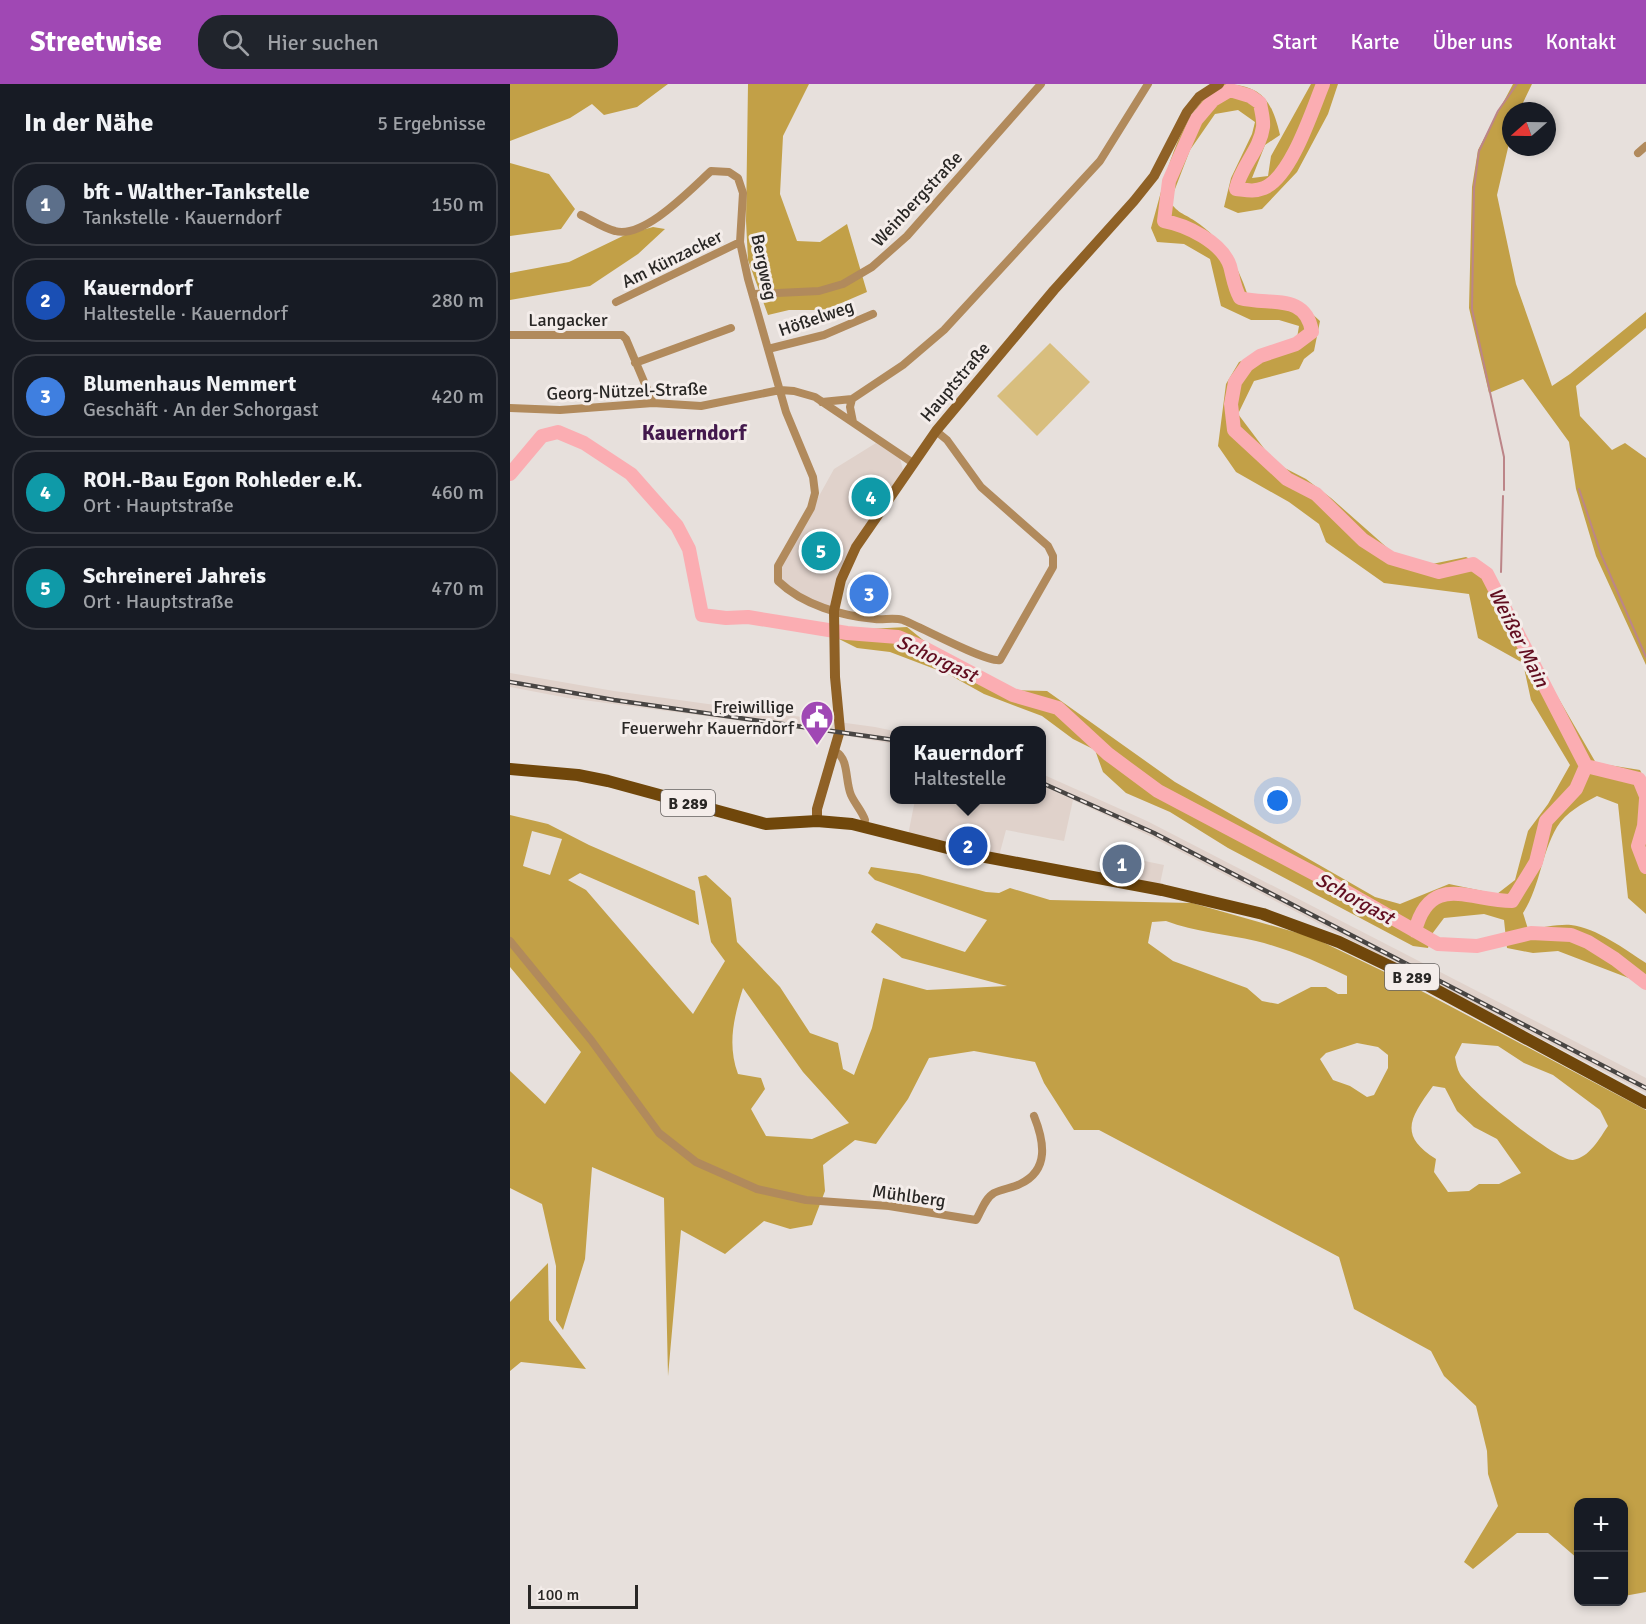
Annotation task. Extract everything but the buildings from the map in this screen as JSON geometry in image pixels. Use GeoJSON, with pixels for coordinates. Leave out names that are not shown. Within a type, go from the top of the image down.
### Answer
{"type":"FeatureCollection","features":[{"type":"Feature","properties":{"kind":"main road","name":"Hauptstraße"},"geometry":{"type":"LineString","coordinates":[[817,821],[817,809],[836,752],[841,726],[834,652],[834,616],[841,580],[856,547],[936,431],[1054,290],[1134,201],[1154,176],[1187,112],[1200,97],[1219,84]]}},
{"type":"Feature","properties":{"kind":"main road","name":"B 289"},"geometry":{"type":"LineString","coordinates":[[515,769],[608,781],[751,822],[782,825],[817,821],[864,826],[975,855],[1161,890],[1263,914],[1339,942],[1414,978],[1646,1103]]}},
{"type":"Feature","properties":{"kind":"street","name":"Weinbergstraße"},"geometry":{"type":"LineString","coordinates":[[753,294],[819,291],[843,284],[872,267],[913,229],[1041,84]]}},
{"type":"Feature","properties":{"kind":"street"},"geometry":{"type":"LineString","coordinates":[[822,402],[852,399],[903,365],[944,330],[1012,259],[1100,160],[1148,84]]}},
{"type":"Feature","properties":{"kind":"street"},"geometry":{"type":"LineString","coordinates":[[1638,153],[1646,146]]}},
{"type":"Feature","properties":{"kind":"street","name":"Bergweg"},"geometry":{"type":"LineString","coordinates":[[581,215],[617,232],[630,232],[653,220],[711,171],[719,170],[738,177],[743,193],[740,242],[786,412],[809,466],[814,493],[812,508],[790,542],[776,573],[778,581],[786,589],[834,616]]}},
{"type":"Feature","properties":{"kind":"street","name":"Am Künzacker"},"geometry":{"type":"LineString","coordinates":[[616,302],[740,242]]}},
{"type":"Feature","properties":{"kind":"street","name":"Hößelweg"},"geometry":{"type":"LineString","coordinates":[[768,349],[824,335],[873,314]]}},
{"type":"Feature","properties":{"kind":"street"},"geometry":{"type":"LineString","coordinates":[[635,363],[731,328]]}},
{"type":"Feature","properties":{"kind":"street","name":"Langacker"},"geometry":{"type":"LineString","coordinates":[[510,335],[622,335],[626,339],[653,403]]}},
{"type":"Feature","properties":{"kind":"street"},"geometry":{"type":"LineString","coordinates":[[780,390],[794,391],[822,402],[913,463]]}},
{"type":"Feature","properties":{"kind":"street","name":"Georg-Nützel-Straße"},"geometry":{"type":"LineString","coordinates":[[510,408],[560,410],[653,403],[701,406],[780,390]]}},
{"type":"Feature","properties":{"kind":"street"},"geometry":{"type":"LineString","coordinates":[[852,399],[850,407],[852,422]]}},
{"type":"Feature","properties":{"kind":"street"},"geometry":{"type":"LineString","coordinates":[[834,616],[898,619],[995,661],[1000,660],[1053,567],[1053,556],[1048,546],[981,487],[947,440],[936,431]]}},
{"type":"Feature","properties":{"kind":"street"},"geometry":{"type":"LineString","coordinates":[[836,752],[842,755],[845,761],[846,780],[851,795],[864,816],[864,826]]}},
{"type":"Feature","properties":{"kind":"street","name":"Mühlberg"},"geometry":{"type":"LineString","coordinates":[[510,941],[591,1040],[659,1133],[696,1162],[757,1189],[806,1200],[889,1206],[976,1220],[992,1194],[1029,1179],[1040,1167],[1043,1160],[1042,1143],[1034,1116]]}},
{"type":"Feature","properties":{"kind":"shaded area"},"geometry":{"type":"Polygon","coordinates":[[[510,84],[668,84],[637,107],[604,115],[592,104],[570,118],[510,141],[510,84]]]}},
{"type":"Feature","properties":{"kind":"shaded area"},"geometry":{"type":"Polygon","coordinates":[[[748,84],[809,84],[783,136],[780,194],[797,241],[820,242],[847,224],[867,292],[825,310],[789,310],[768,315],[748,260],[746,221],[748,84]]]}},
{"type":"Feature","properties":{"kind":"shaded area"},"geometry":{"type":"Polygon","coordinates":[[[1218,84],[1244,86],[1261,95],[1272,111],[1276,122],[1280,135],[1265,145],[1252,178],[1268,176],[1271,156],[1311,84],[1338,84],[1328,114],[1297,172],[1262,209],[1238,213],[1224,207],[1231,178],[1252,134],[1255,122],[1238,110],[1215,114],[1190,150],[1170,202],[1179,211],[1205,228],[1221,244],[1233,262],[1247,293],[1299,302],[1320,321],[1314,351],[1304,359],[1299,369],[1254,381],[1238,414],[1275,463],[1306,479],[1331,498],[1392,552],[1432,564],[1466,557],[1492,571],[1523,637],[1596,763],[1640,770],[1646,782],[1646,914],[1628,898],[1618,804],[1597,796],[1580,805],[1557,827],[1547,848],[1529,903],[1523,913],[1528,929],[1571,925],[1591,930],[1619,946],[1646,963],[1646,988],[1639,982],[1558,951],[1533,953],[1507,948],[1504,920],[1484,914],[1444,918],[1432,934],[1428,948],[1413,946],[1228,848],[1170,812],[1126,793],[1103,772],[1095,750],[1073,739],[1042,716],[984,694],[948,674],[890,652],[857,648],[835,637],[836,626],[847,630],[907,627],[933,648],[965,663],[976,673],[1009,690],[1047,691],[1175,782],[1375,897],[1400,904],[1449,884],[1497,894],[1515,880],[1528,831],[1548,804],[1570,765],[1531,700],[1523,663],[1478,638],[1469,594],[1384,583],[1326,542],[1319,524],[1289,502],[1236,472],[1218,446],[1226,384],[1239,362],[1297,338],[1299,326],[1279,320],[1251,320],[1221,306],[1210,259],[1184,244],[1157,242],[1151,228],[1168,169],[1182,133],[1203,99],[1218,84]]]}},
{"type":"Feature","properties":{"kind":"shaded area"},"geometry":{"type":"Polygon","coordinates":[[[1513,84],[1532,84],[1523,102],[1503,102],[1513,84]]]}},
{"type":"Feature","properties":{"kind":"shaded area"},"geometry":{"type":"Polygon","coordinates":[[[1502,105],[1502,156],[1506,156],[1497,195],[1516,284],[1552,386],[1646,312],[1646,328],[1576,386],[1580,416],[1612,450],[1625,443],[1646,458],[1646,665],[1596,556],[1576,489],[1569,442],[1523,379],[1489,393],[1469,308],[1472,187],[1478,150],[1502,105]]]}},
{"type":"Feature","properties":{"kind":"shaded area"},"geometry":{"type":"Polygon","coordinates":[[[510,163],[549,174],[575,209],[561,229],[510,236],[510,163]]]}},
{"type":"Feature","properties":{"kind":"shaded area"},"geometry":{"type":"Polygon","coordinates":[[[653,227],[665,229],[638,254],[590,286],[510,300],[510,273],[569,262],[627,234],[653,227]]]}},
{"type":"Feature","properties":{"kind":"shaded area"},"geometry":{"type":"Polygon","coordinates":[[[1050,343],[1090,382],[1037,436],[997,396],[1050,343]]]}},
{"type":"Feature","properties":{"kind":"shaded area"},"geometry":{"type":"Polygon","coordinates":[[[876,443],[900,458],[903,470],[856,542],[832,608],[794,592],[782,583],[779,568],[834,469],[876,443]]]}},
{"type":"Feature","properties":{"kind":"shaded area"},"geometry":{"type":"Polygon","coordinates":[[[510,673],[614,691],[875,727],[890,730],[890,743],[819,731],[568,698],[510,687],[510,673]]]}},
{"type":"Feature","properties":{"kind":"shaded area"},"geometry":{"type":"Polygon","coordinates":[[[1046,776],[1147,821],[1646,1078],[1646,1093],[1152,837],[1073,800],[1064,841],[1006,830],[999,856],[908,835],[914,804],[1046,804],[1046,776]]]}},
{"type":"Feature","properties":{"kind":"shaded area"},"geometry":{"type":"Polygon","coordinates":[[[510,815],[548,824],[589,845],[695,891],[699,925],[580,873],[568,880],[586,890],[693,1014],[725,961],[711,942],[698,877],[706,875],[731,898],[737,942],[780,987],[810,1033],[838,1043],[843,1069],[854,1075],[872,1028],[883,978],[927,990],[1007,986],[902,958],[871,932],[876,923],[965,952],[987,920],[875,880],[868,873],[871,867],[919,874],[986,892],[999,893],[1010,888],[1050,900],[1192,903],[1312,937],[1395,977],[1646,1110],[1646,1592],[1628,1595],[1628,1498],[1574,1498],[1574,1556],[1548,1533],[1517,1533],[1473,1569],[1464,1562],[1498,1506],[1488,1474],[1487,1451],[1476,1406],[1444,1376],[1431,1351],[1354,1309],[1339,1257],[1099,1130],[1074,1130],[1044,1083],[1035,1062],[974,1051],[929,1058],[908,1099],[876,1144],[855,1140],[823,1165],[825,1191],[812,1225],[790,1229],[764,1221],[725,1254],[681,1230],[668,1376],[664,1198],[592,1167],[585,1259],[563,1330],[556,1320],[556,1266],[542,1204],[510,1188],[510,1071],[545,1104],[581,1052],[510,967],[510,815]],[[532,831],[523,866],[550,875],[562,839],[532,831]],[[1166,921],[1152,922],[1148,943],[1173,961],[1247,988],[1262,1001],[1278,1004],[1311,987],[1326,987],[1338,994],[1347,994],[1347,976],[1303,956],[1256,941],[1166,921]],[[743,988],[733,1031],[733,1052],[738,1074],[761,1078],[765,1089],[751,1109],[766,1136],[812,1139],[849,1123],[803,1072],[743,988]],[[1357,1043],[1326,1053],[1320,1059],[1333,1080],[1350,1086],[1367,1097],[1374,1095],[1388,1068],[1388,1055],[1378,1047],[1357,1043]],[[1462,1043],[1455,1057],[1460,1074],[1479,1094],[1514,1124],[1564,1158],[1573,1160],[1584,1155],[1594,1147],[1608,1126],[1600,1110],[1553,1075],[1524,1063],[1498,1046],[1462,1043]],[[1433,1086],[1414,1117],[1412,1134],[1416,1142],[1436,1159],[1434,1172],[1448,1192],[1469,1191],[1479,1184],[1499,1184],[1521,1173],[1497,1139],[1474,1127],[1457,1111],[1445,1088],[1433,1086]]]}},
{"type":"Feature","properties":{"kind":"shaded area"},"geometry":{"type":"Polygon","coordinates":[[[1106,853],[1164,865],[1160,884],[1101,873],[1106,853]]]}},
{"type":"Feature","properties":{"kind":"shaded area"},"geometry":{"type":"Polygon","coordinates":[[[548,1263],[549,1320],[586,1369],[521,1362],[510,1371],[510,1302],[548,1263]]]}},
{"type":"Feature","properties":{"kind":"waterway","name":"Weißer Main"},"geometry":{"type":"LineString","coordinates":[[1323,84],[1292,157],[1274,181],[1264,188],[1236,189],[1258,143],[1263,121],[1260,103],[1250,96],[1230,90],[1213,100],[1196,120],[1169,181],[1164,221],[1182,226],[1202,236],[1219,249],[1230,266],[1240,298],[1294,306],[1308,319],[1312,332],[1296,344],[1260,356],[1247,365],[1235,382],[1231,404],[1234,430],[1287,479],[1316,494],[1363,540],[1391,558],[1439,572],[1473,564],[1487,574],[1586,766],[1639,779],[1646,796]]}},
{"type":"Feature","properties":{"kind":"waterway"},"geometry":{"type":"LineString","coordinates":[[1504,490],[1504,457],[1472,309],[1474,188],[1479,151],[1498,111],[1517,84]]}},
{"type":"Feature","properties":{"kind":"waterway","name":"Schorgast"},"geometry":{"type":"LineString","coordinates":[[510,474],[542,436],[558,432],[584,443],[631,474],[677,526],[689,549],[702,615],[726,618],[748,617],[847,633],[898,637],[924,648],[1013,695],[1058,708],[1108,754],[1158,791],[1317,875],[1438,944],[1477,946],[1531,933],[1571,935],[1588,942],[1615,959],[1646,983]]}},
{"type":"Feature","properties":{"kind":"waterway"},"geometry":{"type":"LineString","coordinates":[[1579,489],[1601,554],[1646,657]]}},
{"type":"Feature","properties":{"kind":"waterway"},"geometry":{"type":"LineString","coordinates":[[1501,572],[1503,496]]}},
{"type":"Feature","properties":{"kind":"waterway","name":"Schorgast"},"geometry":{"type":"LineString","coordinates":[[1415,931],[1422,913],[1430,902],[1440,896],[1452,894],[1512,901],[1536,862],[1546,821],[1576,789],[1586,766]]}},
{"type":"Feature","properties":{"kind":"waterway","name":"Weißer Main"},"geometry":{"type":"LineString","coordinates":[[1646,799],[1644,826],[1638,846],[1646,867]]}},
{"type":"Feature","properties":{"kind":"railway"},"geometry":{"type":"LineString","coordinates":[[510,682],[614,700],[890,739]]}},
{"type":"Feature","properties":{"kind":"railway"},"geometry":{"type":"LineString","coordinates":[[1046,785],[1154,833],[1646,1088]]}},
{"type":"Feature","properties":{"kind":"place","name":"ROH.-Bau Egon Rohleder e.K."},"geometry":{"type":"Point","coordinates":[871,497]}},
{"type":"Feature","properties":{"kind":"place","name":"Schreinerei Jahreis"},"geometry":{"type":"Point","coordinates":[821,551]}},
{"type":"Feature","properties":{"kind":"place","name":"Blumenhaus Nemmert"},"geometry":{"type":"Point","coordinates":[869,594]}},
{"type":"Feature","properties":{"kind":"place","name":"Freiwillige Feuerwehr Kauerndorf"},"geometry":{"type":"Point","coordinates":[817,746]}},
{"type":"Feature","properties":{"kind":"place","name":"Kauerndorf"},"geometry":{"type":"Point","coordinates":[968,846]}},
{"type":"Feature","properties":{"kind":"place","name":"bft - Walther-Tankstelle"},"geometry":{"type":"Point","coordinates":[1122,864]}},
{"type":"Feature","properties":{"kind":"district","name":"Kauerndorf"},"geometry":{"type":"Point","coordinates":[694,433]}}]}
